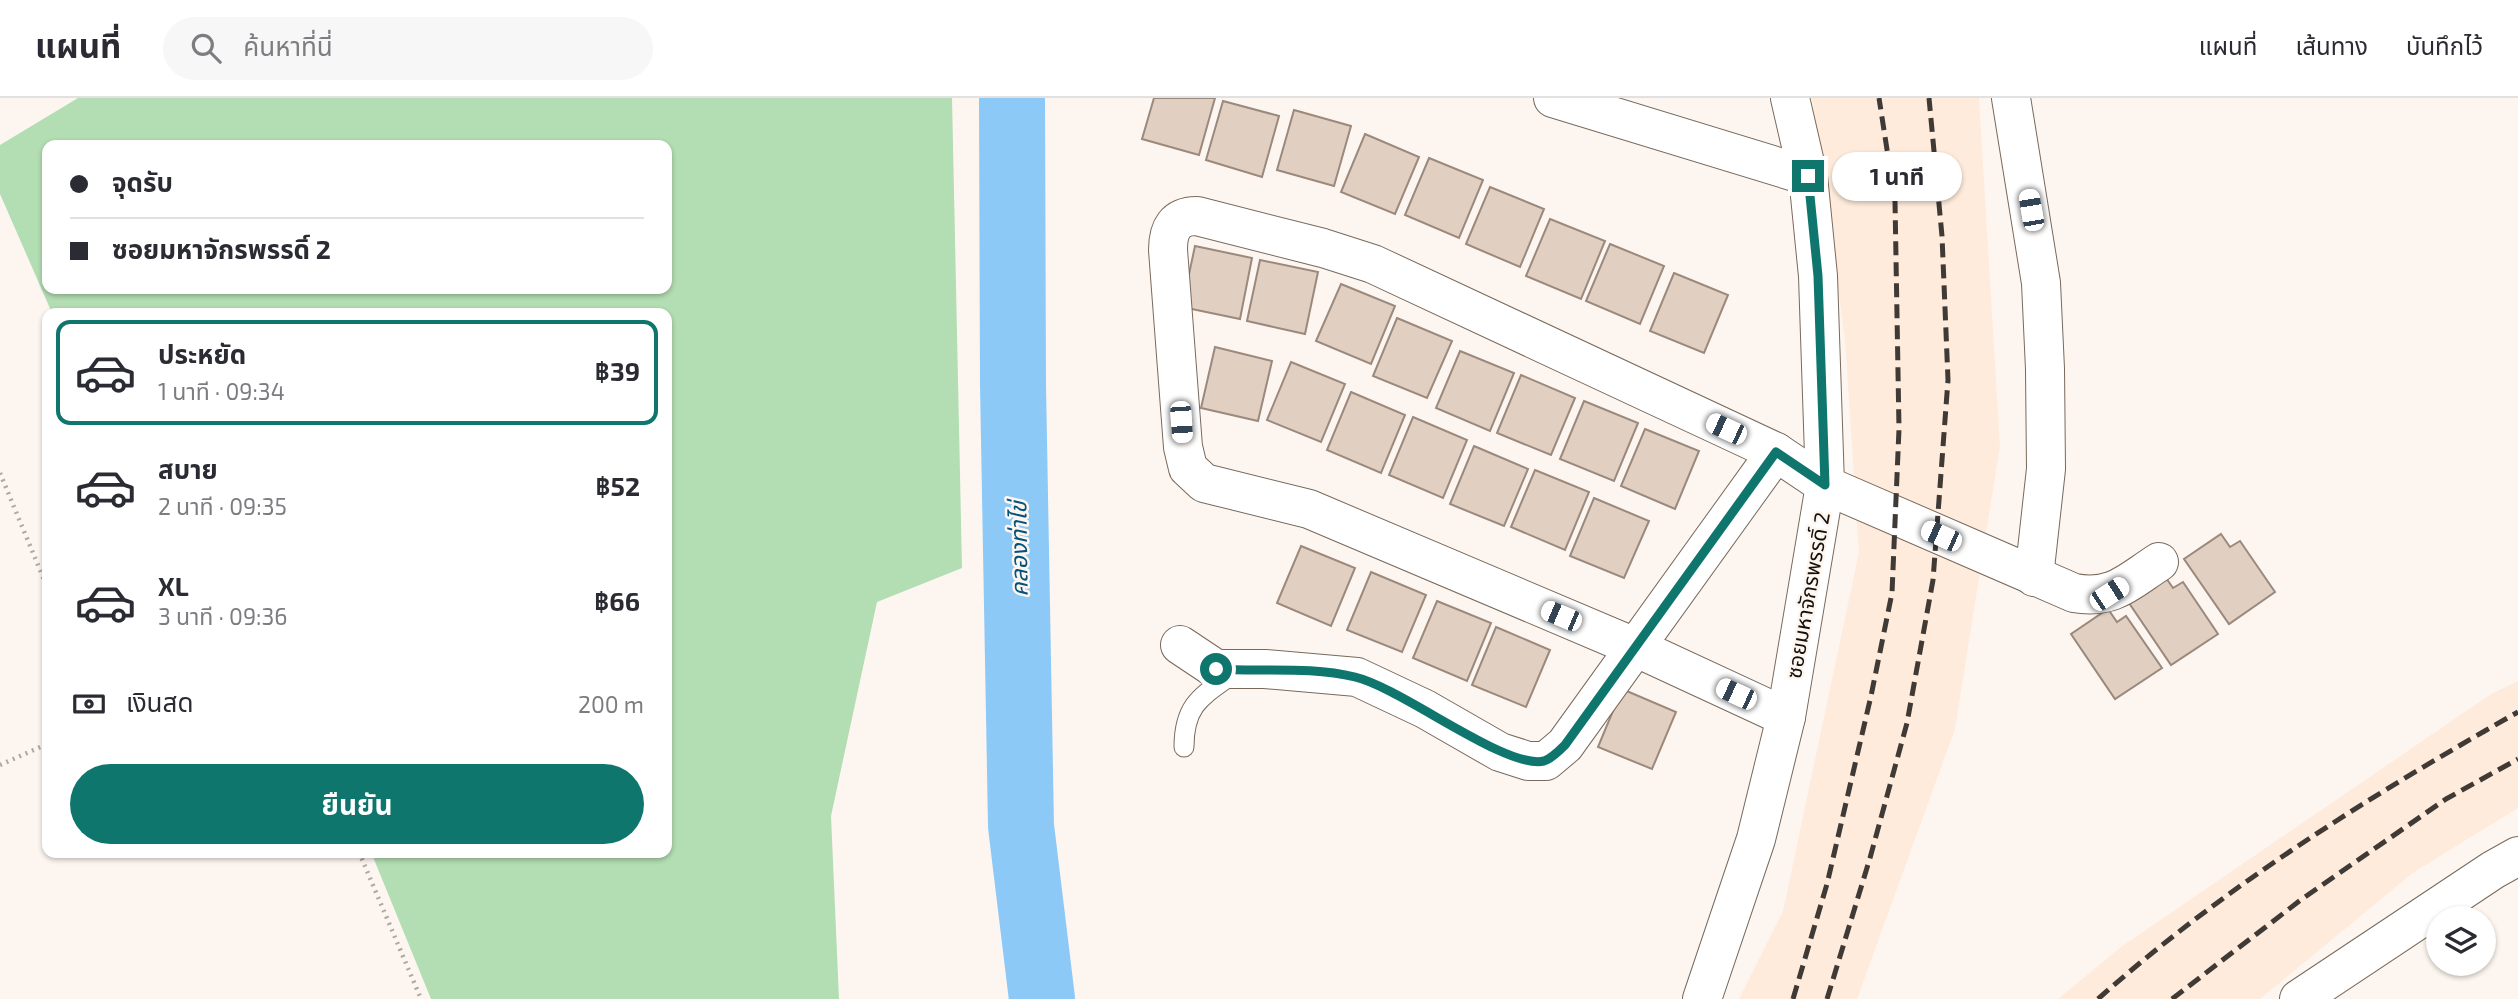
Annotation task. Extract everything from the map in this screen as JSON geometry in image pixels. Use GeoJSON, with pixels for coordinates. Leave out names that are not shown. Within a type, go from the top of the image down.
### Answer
{"type":"FeatureCollection","features":[{"type":"Feature","properties":{"kind":"street"},"geometry":{"type":"LineString","coordinates":[[1553,98],[1808,176]]}},
{"type":"Feature","properties":{"kind":"street","name":"ซอยมหาจักรพรรดิ์ 2"},"geometry":{"type":"LineString","coordinates":[[1702,999],[1756,839],[1786,718],[1825,485],[1818,276],[1808,176],[1790,98]]}},
{"type":"Feature","properties":{"kind":"street"},"geometry":{"type":"LineString","coordinates":[[2016,102],[2038,259],[2045,357],[2046,469],[2034,577]]}},
{"type":"Feature","properties":{"kind":"street"},"geometry":{"type":"LineString","coordinates":[[1786,718],[1637,648],[1309,509],[1203,483],[1188,468],[1183,447],[1168,250],[1168,236],[1176,222],[1186,216],[1198,216],[1323,248],[1373,264],[1776,452],[1825,485],[2074,593],[2091,596],[2109,594],[2159,562]]}},
{"type":"Feature","properties":{"kind":"street"},"geometry":{"type":"LineString","coordinates":[[1180,645],[1216,669],[1265,669],[1357,677],[1425,709],[1500,752],[1528,761],[1546,761],[1565,745],[1776,452]]}},
{"type":"Feature","properties":{"kind":"street"},"geometry":{"type":"LineString","coordinates":[[2300,999],[2518,856]]}},
{"type":"Feature","properties":{"kind":"lane"},"geometry":{"type":"LineString","coordinates":[[1184,747],[1184,730],[1193,705],[1238,671]]}},
{"type":"Feature","properties":{"kind":"path"},"geometry":{"type":"LineString","coordinates":[[0,473],[42,575]]}},
{"type":"Feature","properties":{"kind":"path"},"geometry":{"type":"LineString","coordinates":[[0,765],[42,746]]}},
{"type":"Feature","properties":{"kind":"path"},"geometry":{"type":"LineString","coordinates":[[362,858],[421,999]]}},
{"type":"Feature","properties":{"kind":"shaded area"},"geometry":{"type":"Polygon","coordinates":[[[1812,98],[1979,98],[2000,446],[1955,729],[1857,999],[1739,999],[1783,911],[1859,552],[1845,340],[1812,98]]]}},
{"type":"Feature","properties":{"kind":"shaded area"},"geometry":{"type":"Polygon","coordinates":[[[2518,681],[2518,808],[2414,872],[2260,999],[2058,999],[2121,947],[2491,694],[2518,681]]]}},
{"type":"Feature","properties":{"kind":"green space"},"geometry":{"type":"Polygon","coordinates":[[[78,98],[952,98],[962,568],[877,602],[831,816],[839,999],[431,999],[373,858],[672,858],[672,308],[50,308],[44,294],[672,294],[672,140],[42,140],[42,290],[0,194],[0,145],[78,98]]]}},
{"type":"Feature","properties":{"kind":"building"},"geometry":{"type":"Polygon","coordinates":[[[1154,98],[1215,98],[1199,155],[1142,139],[1154,98]]]}},
{"type":"Feature","properties":{"kind":"building"},"geometry":{"type":"Polygon","coordinates":[[[1223,101],[1279,116],[1262,177],[1206,160],[1223,101]]]}},
{"type":"Feature","properties":{"kind":"building"},"geometry":{"type":"Polygon","coordinates":[[[1294,110],[1351,126],[1334,186],[1277,170],[1294,110]]]}},
{"type":"Feature","properties":{"kind":"building"},"geometry":{"type":"Polygon","coordinates":[[[1365,134],[1419,157],[1395,214],[1341,192],[1365,134]]]}},
{"type":"Feature","properties":{"kind":"building"},"geometry":{"type":"Polygon","coordinates":[[[1429,158],[1483,180],[1459,238],[1405,215],[1429,158]]]}},
{"type":"Feature","properties":{"kind":"building"},"geometry":{"type":"Polygon","coordinates":[[[1490,187],[1544,209],[1520,267],[1466,244],[1490,187]]]}},
{"type":"Feature","properties":{"kind":"building"},"geometry":{"type":"Polygon","coordinates":[[[1550,219],[1605,241],[1581,299],[1526,276],[1550,219]]]}},
{"type":"Feature","properties":{"kind":"building"},"geometry":{"type":"Polygon","coordinates":[[[1610,244],[1664,266],[1640,324],[1586,301],[1610,244]]]}},
{"type":"Feature","properties":{"kind":"building"},"geometry":{"type":"Polygon","coordinates":[[[1195,246],[1252,258],[1240,319],[1182,307],[1195,246]]]}},
{"type":"Feature","properties":{"kind":"building"},"geometry":{"type":"Polygon","coordinates":[[[1260,260],[1318,272],[1305,334],[1247,321],[1260,260]]]}},
{"type":"Feature","properties":{"kind":"building"},"geometry":{"type":"Polygon","coordinates":[[[1674,273],[1728,295],[1704,353],[1650,331],[1674,273]]]}},
{"type":"Feature","properties":{"kind":"building"},"geometry":{"type":"Polygon","coordinates":[[[1341,284],[1395,306],[1371,364],[1316,341],[1341,284]]]}},
{"type":"Feature","properties":{"kind":"building"},"geometry":{"type":"Polygon","coordinates":[[[1397,318],[1452,341],[1427,398],[1373,376],[1397,318]]]}},
{"type":"Feature","properties":{"kind":"building"},"geometry":{"type":"Polygon","coordinates":[[[1215,347],[1272,361],[1258,421],[1201,408],[1215,347]]]}},
{"type":"Feature","properties":{"kind":"building"},"geometry":{"type":"Polygon","coordinates":[[[1460,351],[1514,373],[1490,431],[1436,408],[1460,351]]]}},
{"type":"Feature","properties":{"kind":"building"},"geometry":{"type":"Polygon","coordinates":[[[1291,362],[1345,384],[1321,442],[1267,420],[1291,362]]]}},
{"type":"Feature","properties":{"kind":"building"},"geometry":{"type":"Polygon","coordinates":[[[1521,375],[1575,398],[1551,455],[1497,433],[1521,375]]]}},
{"type":"Feature","properties":{"kind":"building"},"geometry":{"type":"Polygon","coordinates":[[[1351,392],[1405,415],[1381,473],[1327,450],[1351,392]]]}},
{"type":"Feature","properties":{"kind":"building"},"geometry":{"type":"Polygon","coordinates":[[[1584,401],[1638,423],[1614,481],[1560,459],[1584,401]]]}},
{"type":"Feature","properties":{"kind":"building"},"geometry":{"type":"Polygon","coordinates":[[[1413,417],[1467,440],[1443,498],[1389,475],[1413,417]]]}},
{"type":"Feature","properties":{"kind":"building"},"geometry":{"type":"Polygon","coordinates":[[[1645,429],[1699,451],[1675,509],[1621,486],[1645,429]]]}},
{"type":"Feature","properties":{"kind":"building"},"geometry":{"type":"Polygon","coordinates":[[[1474,446],[1528,469],[1504,526],[1450,504],[1474,446]]]}},
{"type":"Feature","properties":{"kind":"building"},"geometry":{"type":"Polygon","coordinates":[[[1535,470],[1589,492],[1565,550],[1511,527],[1535,470]]]}},
{"type":"Feature","properties":{"kind":"building"},"geometry":{"type":"Polygon","coordinates":[[[1594,498],[1649,521],[1624,578],[1570,556],[1594,498]]]}},
{"type":"Feature","properties":{"kind":"building"},"geometry":{"type":"Polygon","coordinates":[[[2221,534],[2230,547],[2240,541],[2275,592],[2229,624],[2184,559],[2221,534]]]}},
{"type":"Feature","properties":{"kind":"building"},"geometry":{"type":"Polygon","coordinates":[[[1301,546],[1355,568],[1331,626],[1277,603],[1301,546]]]}},
{"type":"Feature","properties":{"kind":"building"},"geometry":{"type":"Polygon","coordinates":[[[1371,572],[1426,595],[1402,652],[1347,630],[1371,572]]]}},
{"type":"Feature","properties":{"kind":"building"},"geometry":{"type":"Polygon","coordinates":[[[2164,575],[2173,588],[2183,582],[2218,634],[2171,665],[2127,600],[2164,575]]]}},
{"type":"Feature","properties":{"kind":"building"},"geometry":{"type":"Polygon","coordinates":[[[1437,601],[1491,623],[1467,681],[1413,658],[1437,601]]]}},
{"type":"Feature","properties":{"kind":"building"},"geometry":{"type":"Polygon","coordinates":[[[2108,609],[2117,622],[2126,616],[2162,668],[2115,699],[2071,634],[2108,609]]]}},
{"type":"Feature","properties":{"kind":"building"},"geometry":{"type":"Polygon","coordinates":[[[1496,627],[1550,650],[1526,707],[1472,685],[1496,627]]]}},
{"type":"Feature","properties":{"kind":"building"},"geometry":{"type":"Polygon","coordinates":[[[1622,689],[1676,712],[1652,769],[1598,747],[1622,689]]]}},
{"type":"Feature","properties":{"kind":"waterway","name":"คลองท่าไข่"},"geometry":{"type":"LineString","coordinates":[[1012,98],[1013,385],[1021,826],[1042,999]]}},
{"type":"Feature","properties":{"kind":"railway"},"geometry":{"type":"LineString","coordinates":[[1793,999],[1827,884],[1892,593],[1899,429],[1895,201],[1879,98]]}},
{"type":"Feature","properties":{"kind":"railway"},"geometry":{"type":"LineString","coordinates":[[1827,999],[1907,723],[1933,580],[1948,380],[1942,236],[1929,98]]}},
{"type":"Feature","properties":{"kind":"railway"},"geometry":{"type":"LineString","coordinates":[[2098,999],[2196,918],[2300,845],[2408,776],[2518,712]]}},
{"type":"Feature","properties":{"kind":"railway"},"geometry":{"type":"LineString","coordinates":[[2172,999],[2302,899],[2446,799],[2518,759]]}},
{"type":"Feature","properties":{"kind":"route"},"geometry":{"type":"LineString","coordinates":[[1216,669],[1265,669],[1357,677],[1425,709],[1500,752],[1528,761],[1546,761],[1565,745],[1776,452],[1825,485],[1818,276],[1808,176]]}}]}
